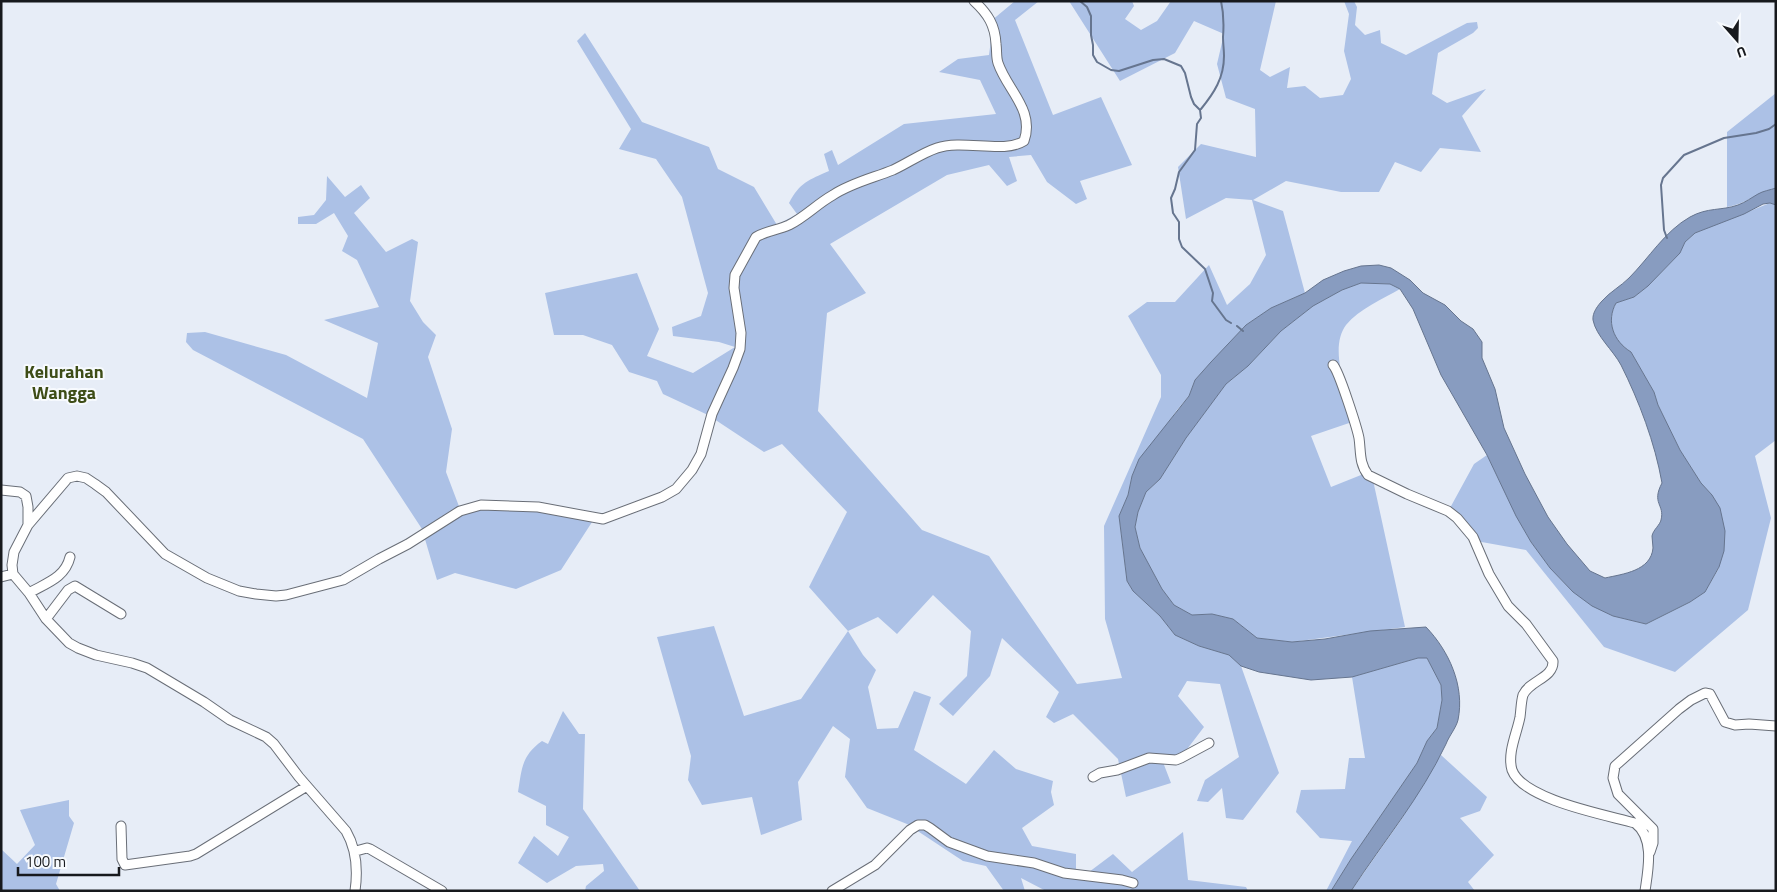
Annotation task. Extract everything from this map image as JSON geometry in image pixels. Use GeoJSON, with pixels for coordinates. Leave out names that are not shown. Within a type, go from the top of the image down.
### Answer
{"type":"FeatureCollection","features":[{"type":"Feature","properties":{"kind":"street"},"geometry":{"type":"LineString","coordinates":[[356,891],[356,851],[346,831],[274,744],[266,737],[230,720],[147,668],[72,646],[62,638],[13,574],[14,552],[28,525],[68,478],[77,476],[86,478],[106,492],[165,554],[227,587],[256,594],[276,596],[298,593],[343,580],[468,508],[481,506],[538,507],[603,518],[650,502],[676,489],[692,470],[701,454],[712,414],[740,349],[741,333],[734,288],[735,275],[756,237],[788,226],[802,218],[832,195],[900,166],[936,148],[961,144],[1013,146],[1024,141],[1028,127],[1026,115],[998,62],[996,35],[992,22],[974,1]]}},
{"type":"Feature","properties":{"kind":"street"},"geometry":{"type":"LineString","coordinates":[[1333,365],[1342,384],[1359,437],[1360,460],[1365,471],[1375,478],[1448,511],[1456,518],[1472,537],[1489,574],[1508,606],[1526,624],[1553,661],[1550,672],[1529,686],[1523,695],[1512,752],[1512,770],[1516,777],[1552,801],[1636,823],[1640,826],[1645,835],[1648,857],[1645,891]]}},
{"type":"Feature","properties":{"kind":"street"},"geometry":{"type":"LineString","coordinates":[[1,490],[20,492],[26,496],[28,525]]}},
{"type":"Feature","properties":{"kind":"street"},"geometry":{"type":"LineString","coordinates":[[29,593],[57,578],[68,565],[70,557]]}},
{"type":"Feature","properties":{"kind":"street"},"geometry":{"type":"LineString","coordinates":[[1,576],[13,574]]}},
{"type":"Feature","properties":{"kind":"street"},"geometry":{"type":"LineString","coordinates":[[46,619],[68,590],[76,586],[122,614]]}},
{"type":"Feature","properties":{"kind":"street"},"geometry":{"type":"LineString","coordinates":[[1648,857],[1653,843],[1653,829],[1618,794],[1613,778],[1614,769],[1618,762],[1630,754],[1643,740],[1679,709],[1705,693],[1710,694],[1725,722],[1735,725],[1776,726]]}},
{"type":"Feature","properties":{"kind":"street"},"geometry":{"type":"LineString","coordinates":[[1093,777],[1100,773],[1117,770],[1149,758],[1176,760],[1209,743]]}},
{"type":"Feature","properties":{"kind":"street"},"geometry":{"type":"LineString","coordinates":[[121,826],[122,859],[125,865],[183,857],[196,854],[307,786]]}},
{"type":"Feature","properties":{"kind":"street"},"geometry":{"type":"LineString","coordinates":[[832,891],[875,865],[910,830],[918,825],[925,825],[950,842],[987,856],[1034,863],[1064,873],[1133,883]]}},
{"type":"Feature","properties":{"kind":"street"},"geometry":{"type":"LineString","coordinates":[[356,851],[366,848],[370,849],[442,891]]}},
{"type":"Feature","properties":{"kind":"shaded area"},"geometry":{"type":"Polygon","coordinates":[[[1015,1],[1039,1],[1015,20],[1053,115],[1101,97],[1132,165],[1080,181],[1087,199],[1076,204],[1047,182],[1031,155],[1009,157],[1017,181],[1007,186],[989,165],[947,175],[830,244],[866,293],[827,313],[818,411],[922,530],[989,556],[1077,684],[1122,678],[1105,619],[1104,526],[1161,397],[1161,375],[1128,316],[1147,302],[1175,302],[1209,265],[1227,305],[1250,284],[1266,255],[1252,200],[1226,198],[1186,219],[1178,167],[1201,144],[1256,157],[1255,109],[1226,98],[1217,64],[1224,34],[1194,21],[1175,53],[1120,81],[1069,1],[1132,1],[1134,6],[1125,19],[1141,30],[1157,21],[1171,1],[1276,1],[1260,70],[1270,77],[1290,67],[1287,88],[1305,86],[1320,98],[1343,95],[1351,79],[1344,51],[1349,14],[1344,1],[1354,1],[1357,7],[1355,25],[1365,35],[1380,30],[1381,43],[1406,55],[1467,23],[1477,22],[1478,28],[1473,33],[1438,53],[1432,94],[1447,103],[1486,89],[1462,116],[1481,152],[1440,148],[1421,172],[1395,162],[1379,192],[1341,192],[1286,181],[1253,200],[1283,211],[1305,293],[1271,308],[1246,325],[1195,380],[1189,396],[1177,410],[1132,476],[1128,495],[1119,516],[1127,581],[1133,591],[1160,616],[1175,635],[1199,646],[1229,655],[1241,666],[1279,773],[1243,820],[1226,818],[1222,788],[1208,802],[1197,801],[1205,780],[1239,757],[1220,684],[1187,681],[1178,696],[1204,727],[1181,757],[1161,757],[1171,783],[1126,797],[1118,759],[1073,714],[1054,723],[1046,717],[1059,692],[1002,638],[990,676],[953,716],[939,704],[967,676],[971,631],[933,595],[897,634],[878,617],[848,631],[809,587],[847,512],[782,444],[764,452],[708,415],[663,394],[657,381],[629,372],[612,345],[583,335],[554,335],[545,293],[637,273],[659,329],[647,356],[693,373],[735,347],[719,342],[673,336],[672,327],[701,316],[708,293],[682,197],[656,159],[619,149],[631,129],[577,41],[585,33],[642,122],[709,147],[718,169],[754,187],[777,225],[797,214],[789,203],[797,190],[810,180],[829,171],[824,154],[832,150],[838,165],[904,124],[996,114],[980,80],[939,72],[958,59],[989,55],[992,32],[991,21],[1015,1]]]}},
{"type":"Feature","properties":{"kind":"shaded area"},"geometry":{"type":"Polygon","coordinates":[[[1776,93],[1776,188],[1727,207],[1727,132],[1776,93]]]}},
{"type":"Feature","properties":{"kind":"shaded area"},"geometry":{"type":"Polygon","coordinates":[[[327,176],[345,197],[361,185],[370,198],[354,213],[386,252],[412,239],[418,242],[410,301],[423,322],[436,335],[428,357],[452,429],[446,472],[460,509],[541,506],[594,519],[561,570],[516,589],[455,573],[437,580],[422,529],[363,439],[193,350],[186,342],[187,333],[205,332],[286,355],[367,398],[378,343],[324,320],[379,307],[357,260],[342,251],[348,236],[334,213],[316,224],[298,224],[298,217],[314,215],[326,200],[327,176]]]}},
{"type":"Feature","properties":{"kind":"shaded area"},"geometry":{"type":"Polygon","coordinates":[[[1776,188],[1776,205],[1770,203],[1763,204],[1744,214],[1695,233],[1685,242],[1680,253],[1648,286],[1634,297],[1616,303],[1613,310],[1612,324],[1616,336],[1631,352],[1654,392],[1658,405],[1680,450],[1720,508],[1725,531],[1724,551],[1719,567],[1705,592],[1690,602],[1646,624],[1613,616],[1592,606],[1573,592],[1550,568],[1531,542],[1516,516],[1487,455],[1441,375],[1413,309],[1400,289],[1390,284],[1361,283],[1342,290],[1313,306],[1281,331],[1248,366],[1226,384],[1186,438],[1160,479],[1146,492],[1138,512],[1135,527],[1140,548],[1162,589],[1174,605],[1192,615],[1212,614],[1233,619],[1257,638],[1292,642],[1325,639],[1370,631],[1426,627],[1448,658],[1457,682],[1459,694],[1460,707],[1456,726],[1425,782],[1351,891],[1331,891],[1417,763],[1427,741],[1437,728],[1442,700],[1441,685],[1427,658],[1418,658],[1352,677],[1311,680],[1259,672],[1241,666],[1229,655],[1199,646],[1175,635],[1160,616],[1133,591],[1127,581],[1119,516],[1128,495],[1132,476],[1139,459],[1189,396],[1195,380],[1246,325],[1271,308],[1305,293],[1323,280],[1361,266],[1379,265],[1391,268],[1410,280],[1423,293],[1445,305],[1461,321],[1473,329],[1482,342],[1482,358],[1495,389],[1504,428],[1525,474],[1548,517],[1567,544],[1590,571],[1605,578],[1635,570],[1642,567],[1651,556],[1653,548],[1652,536],[1662,515],[1658,495],[1662,483],[1651,438],[1640,408],[1621,365],[1595,326],[1593,320],[1594,312],[1599,304],[1629,278],[1665,237],[1681,223],[1697,214],[1738,205],[1760,193],[1776,188]]]}},
{"type":"Feature","properties":{"kind":"shaded area"},"geometry":{"type":"Polygon","coordinates":[[[1770,203],[1776,205],[1776,440],[1755,456],[1771,518],[1748,610],[1675,672],[1604,647],[1526,550],[1476,541],[1450,508],[1474,464],[1487,455],[1531,542],[1550,568],[1573,592],[1613,616],[1646,624],[1690,602],[1705,592],[1719,568],[1712,495],[1701,483],[1680,450],[1658,405],[1654,392],[1631,352],[1616,337],[1612,324],[1613,310],[1616,303],[1634,297],[1648,286],[1680,253],[1685,242],[1695,233],[1770,203]]]}},
{"type":"Feature","properties":{"kind":"shaded area"},"geometry":{"type":"Polygon","coordinates":[[[1361,283],[1390,284],[1400,289],[1351,319],[1341,335],[1339,359],[1341,372],[1355,421],[1311,436],[1331,487],[1371,471],[1405,627],[1292,642],[1257,638],[1233,619],[1212,614],[1192,615],[1174,605],[1162,589],[1140,548],[1135,527],[1138,512],[1146,492],[1160,479],[1186,438],[1226,384],[1248,366],[1281,331],[1313,306],[1342,290],[1361,283]]]}},
{"type":"Feature","properties":{"kind":"shaded area"},"geometry":{"type":"Polygon","coordinates":[[[714,626],[744,716],[801,699],[848,631],[863,655],[876,670],[868,687],[877,729],[898,728],[914,691],[931,697],[914,750],[966,784],[994,750],[1016,769],[1053,781],[1051,792],[1054,805],[1022,828],[1032,846],[1076,854],[1076,874],[1085,875],[1113,854],[1132,872],[1183,832],[1188,880],[1246,887],[1248,891],[1131,891],[1130,889],[1120,891],[1046,891],[1021,878],[1025,891],[1004,891],[986,866],[963,861],[907,824],[867,808],[845,777],[850,739],[833,726],[798,782],[802,820],[761,835],[752,797],[702,805],[688,780],[691,756],[657,637],[714,626]]]}},
{"type":"Feature","properties":{"kind":"shaded area"},"geometry":{"type":"Polygon","coordinates":[[[1418,658],[1427,658],[1441,685],[1442,700],[1437,728],[1427,741],[1417,763],[1331,891],[1326,891],[1352,841],[1320,838],[1296,812],[1301,790],[1345,789],[1349,758],[1365,758],[1352,677],[1418,658]]]}},
{"type":"Feature","properties":{"kind":"shaded area"},"geometry":{"type":"Polygon","coordinates":[[[563,711],[579,734],[585,734],[583,809],[640,891],[585,891],[586,886],[604,871],[603,864],[576,866],[547,883],[518,863],[534,836],[558,856],[569,837],[546,825],[546,806],[518,792],[526,758],[542,741],[548,744],[563,711]]]}},
{"type":"Feature","properties":{"kind":"shaded area"},"geometry":{"type":"Polygon","coordinates":[[[1441,755],[1487,797],[1480,811],[1460,818],[1494,855],[1468,882],[1475,891],[1351,891],[1401,820],[1441,755]]]}},
{"type":"Feature","properties":{"kind":"shaded area"},"geometry":{"type":"Polygon","coordinates":[[[69,800],[69,816],[74,823],[56,884],[60,891],[1,891],[1,849],[17,864],[35,845],[20,810],[69,800]]]}},
{"type":"Feature","properties":{"kind":"waterway"},"geometry":{"type":"LineString","coordinates":[[1080,1],[1087,7],[1091,16],[1093,55],[1097,62],[1111,70],[1119,71],[1153,60],[1164,59],[1181,66],[1185,73],[1191,97],[1194,104],[1200,110],[1201,118],[1197,124],[1195,150],[1179,172],[1171,198],[1173,213],[1179,222],[1179,239],[1182,247],[1205,269],[1213,293],[1212,301],[1226,320],[1231,323]]}},
{"type":"Feature","properties":{"kind":"waterway"},"geometry":{"type":"LineString","coordinates":[[1201,109],[1214,91],[1224,64],[1224,23],[1221,1]]}},
{"type":"Feature","properties":{"kind":"waterway"},"geometry":{"type":"LineString","coordinates":[[1667,238],[1664,230],[1661,185],[1663,178],[1684,155],[1724,138],[1756,133],[1769,129],[1776,124]]}},
{"type":"Feature","properties":{"kind":"waterway"},"geometry":{"type":"LineString","coordinates":[[1237,326],[1243,331]]}},
{"type":"Feature","properties":{"kind":"district","name":"Kelurahan Wangga"},"geometry":{"type":"Point","coordinates":[64,382]}}]}
